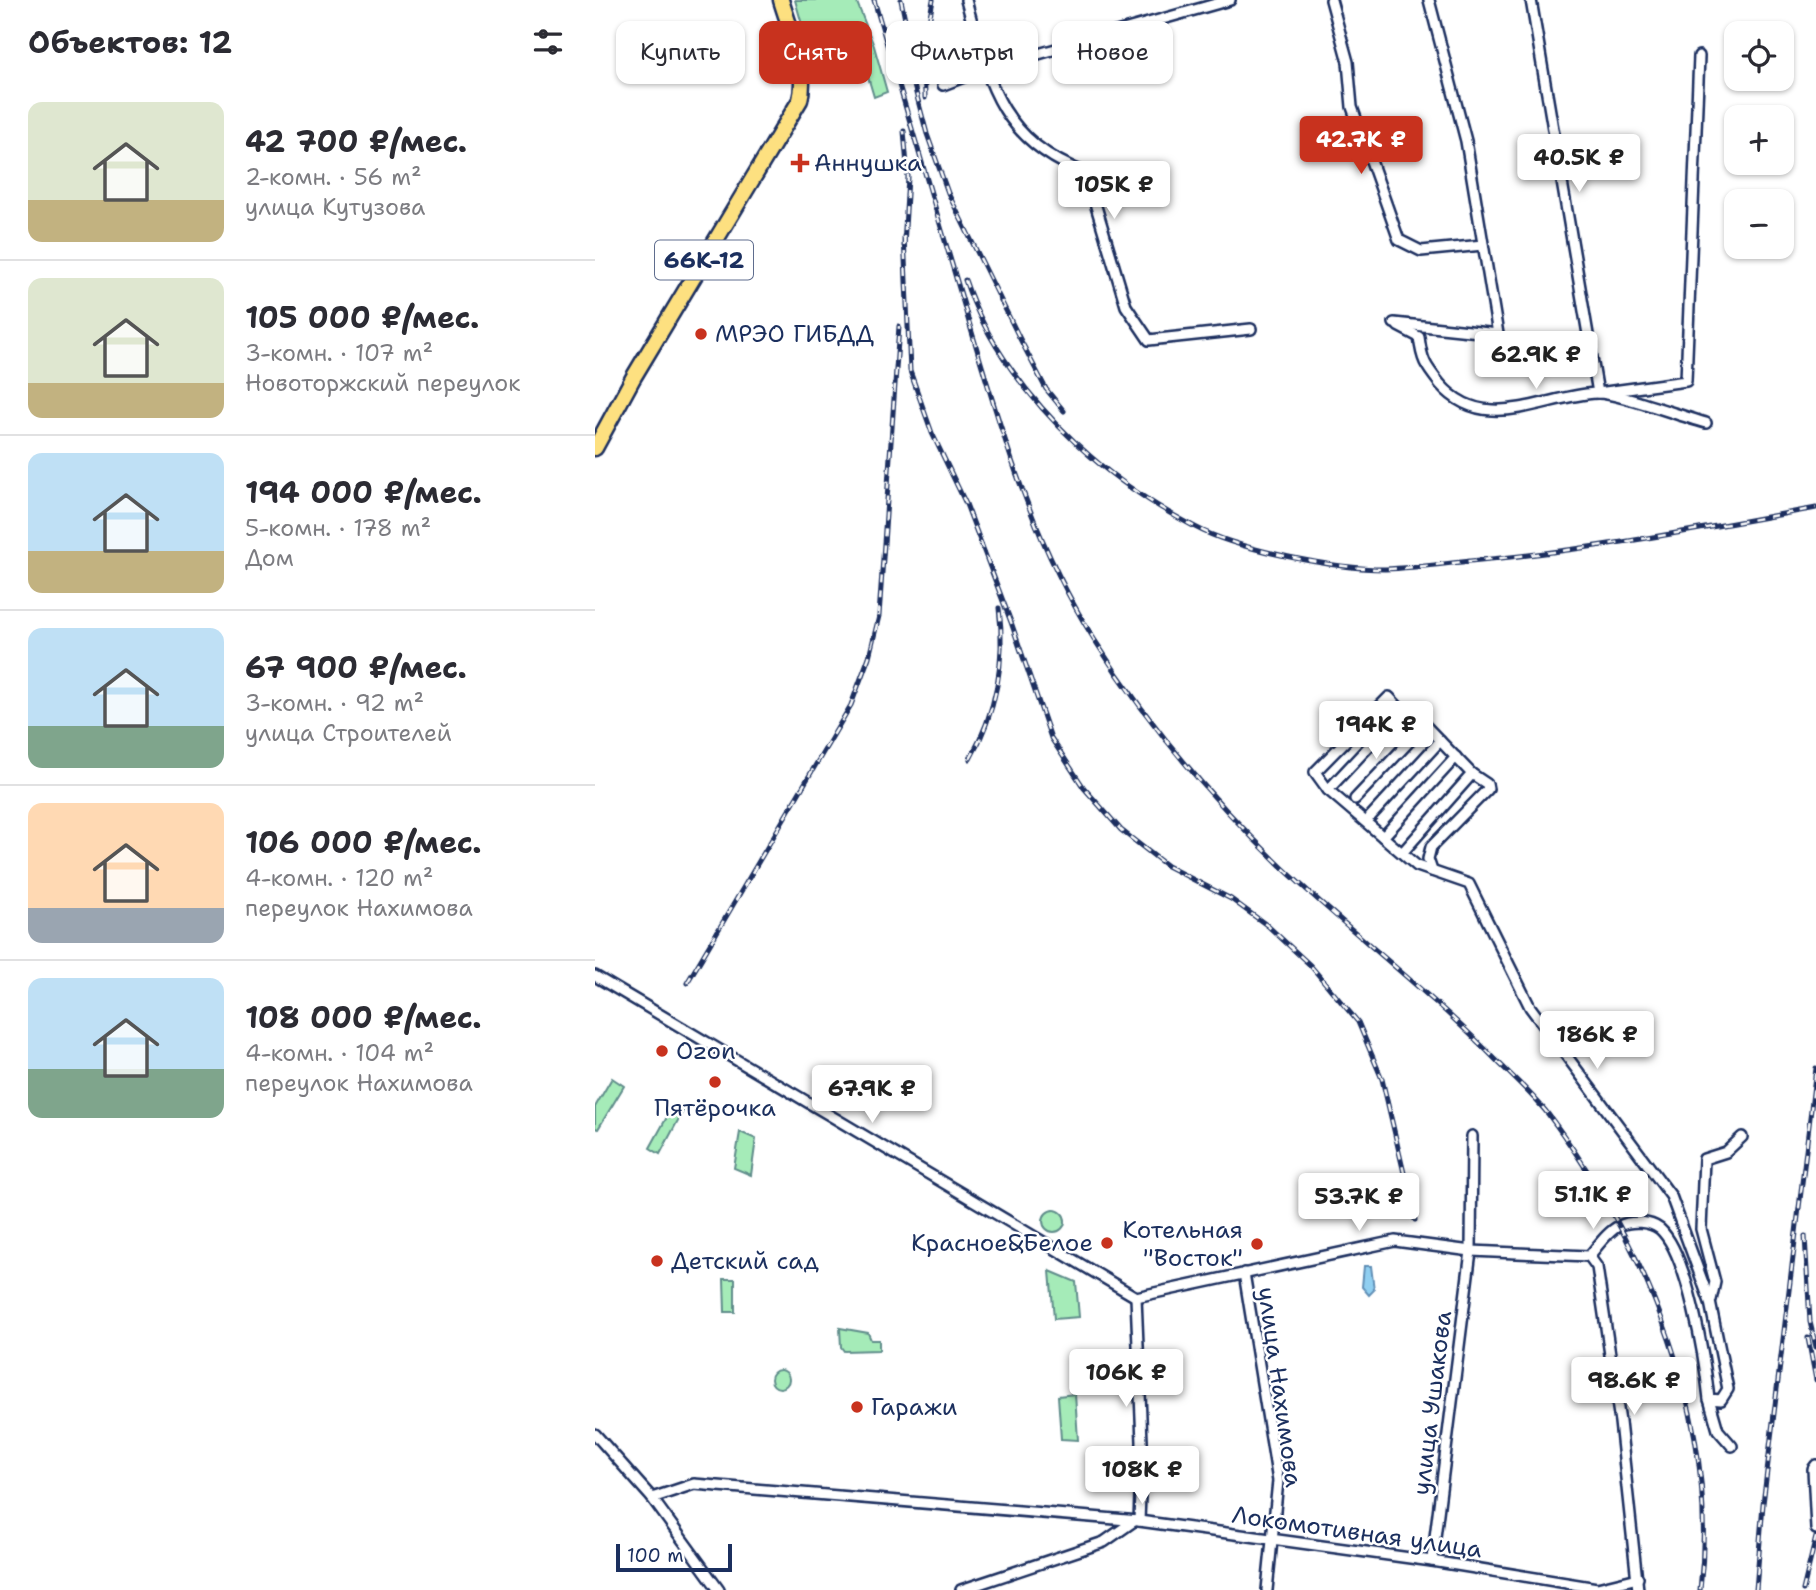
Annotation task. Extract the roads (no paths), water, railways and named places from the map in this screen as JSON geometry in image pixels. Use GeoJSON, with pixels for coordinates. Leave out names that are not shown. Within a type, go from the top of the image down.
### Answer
{"type":"FeatureCollection","features":[{"type":"Feature","properties":{"kind":"main road","name":"66К-12"},"geometry":{"type":"LineString","coordinates":[[595,448],[633,378],[800,100],[803,87],[801,69],[781,0]]}},
{"type":"Feature","properties":{"kind":"street"},"geometry":{"type":"LineString","coordinates":[[966,0],[972,21]]}},
{"type":"Feature","properties":{"kind":"street"},"geometry":{"type":"LineString","coordinates":[[1038,54],[1230,0]]}},
{"type":"Feature","properties":{"kind":"street"},"geometry":{"type":"LineString","coordinates":[[1331,0],[1348,62],[1352,107],[1399,240],[1421,251],[1483,246]]}},
{"type":"Feature","properties":{"kind":"street"},"geometry":{"type":"LineString","coordinates":[[1429,0],[1466,141],[1498,334],[1394,323],[1419,337],[1422,362],[1454,400],[1493,411],[1533,407],[1598,393],[1686,382],[1699,57]]}},
{"type":"Feature","properties":{"kind":"street"},"geometry":{"type":"LineString","coordinates":[[1531,0],[1598,393]]}},
{"type":"Feature","properties":{"kind":"street"},"geometry":{"type":"LineString","coordinates":[[991,84],[999,105],[1022,135],[1065,166],[1086,173],[1126,306],[1149,340],[1251,329]]}},
{"type":"Feature","properties":{"kind":"street"},"geometry":{"type":"LineString","coordinates":[[1598,393],[1706,423]]}},
{"type":"Feature","properties":{"kind":"street"},"geometry":{"type":"LineString","coordinates":[[1432,871],[1428,859],[1431,847],[1488,789],[1487,784],[1472,774],[1425,724],[1402,711],[1388,697],[1315,772],[1328,790],[1417,866],[1469,884],[1529,1007],[1671,1196],[1710,1301],[1728,1389],[1721,1400],[1709,1399]]}},
{"type":"Feature","properties":{"kind":"street"},"geometry":{"type":"LineString","coordinates":[[1328,790],[1402,711]]}},
{"type":"Feature","properties":{"kind":"street"},"geometry":{"type":"LineString","coordinates":[[1355,799],[1425,724]]}},
{"type":"Feature","properties":{"kind":"street"},"geometry":{"type":"LineString","coordinates":[[1370,817],[1440,741]]}},
{"type":"Feature","properties":{"kind":"street"},"geometry":{"type":"LineString","coordinates":[[1383,837],[1456,757]]}},
{"type":"Feature","properties":{"kind":"street"},"geometry":{"type":"LineString","coordinates":[[1402,853],[1472,774]]}},
{"type":"Feature","properties":{"kind":"street"},"geometry":{"type":"LineString","coordinates":[[595,976],[1136,1297],[1395,1241],[1471,1251],[1589,1256],[1619,1226],[1643,1221],[1661,1229],[1681,1265],[1697,1324],[1709,1399],[1718,1430],[1732,1446]]}},
{"type":"Feature","properties":{"kind":"street","name":"улица Ушакова"},"geometry":{"type":"LineString","coordinates":[[1432,1560],[1471,1251],[1472,1136]]}},
{"type":"Feature","properties":{"kind":"street"},"geometry":{"type":"LineString","coordinates":[[1710,1301],[1714,1282],[1701,1228],[1704,1159],[1726,1152],[1742,1138]]}},
{"type":"Feature","properties":{"kind":"street"},"geometry":{"type":"LineString","coordinates":[[1589,1256],[1597,1268],[1638,1590]]}},
{"type":"Feature","properties":{"kind":"street","name":"улица Нахимова"},"geometry":{"type":"LineString","coordinates":[[1244,1273],[1278,1480],[1267,1590]]}},
{"type":"Feature","properties":{"kind":"street"},"geometry":{"type":"LineString","coordinates":[[961,1590],[1104,1542],[1137,1521],[1142,1442],[1136,1297]]}},
{"type":"Feature","properties":{"kind":"street"},"geometry":{"type":"LineString","coordinates":[[595,1434],[652,1497],[719,1590]]}},
{"type":"Feature","properties":{"kind":"street"},"geometry":{"type":"LineString","coordinates":[[1816,1465],[1813,1469],[1816,1529]]}},
{"type":"Feature","properties":{"kind":"street","name":"Локомотивная улица"},"geometry":{"type":"LineString","coordinates":[[652,1497],[694,1484],[1137,1521],[1432,1560],[1597,1588],[1638,1578]]}},
{"type":"Feature","properties":{"kind":"water"},"geometry":{"type":"Polygon","coordinates":[[[1364,1266],[1371,1266],[1374,1290],[1369,1295],[1362,1287],[1364,1266]]]}},
{"type":"Feature","properties":{"kind":"railway"},"geometry":{"type":"LineString","coordinates":[[874,0],[1004,438],[1035,521],[1072,601],[1136,701],[1206,788],[1283,868],[1445,1011],[1523,1087],[1548,1114],[1584,1166],[1617,1221],[1645,1279],[1669,1339],[1687,1400],[1699,1463],[1703,1527],[1700,1590]]}},
{"type":"Feature","properties":{"kind":"railway"},"geometry":{"type":"LineString","coordinates":[[901,0],[905,21]]}},
{"type":"Feature","properties":{"kind":"railway"},"geometry":{"type":"LineString","coordinates":[[925,98],[924,49],[933,0]]}},
{"type":"Feature","properties":{"kind":"railway"},"geometry":{"type":"LineString","coordinates":[[914,84],[927,134],[948,193],[1046,389],[1064,411]]}},
{"type":"Feature","properties":{"kind":"railway"},"geometry":{"type":"LineString","coordinates":[[904,131],[908,177],[904,246]]}},
{"type":"Feature","properties":{"kind":"railway"},"geometry":{"type":"LineString","coordinates":[[904,236],[910,371],[932,433],[966,504],[1051,738],[1084,788],[1121,830],[1167,866],[1231,899],[1268,926],[1310,965],[1358,1022],[1382,1079],[1415,1220]]}},
{"type":"Feature","properties":{"kind":"railway"},"geometry":{"type":"LineString","coordinates":[[965,280],[985,326],[1011,369],[1060,428],[1091,457],[1148,500],[1195,527],[1261,550],[1341,566],[1406,568],[1600,545],[1816,508]]}},
{"type":"Feature","properties":{"kind":"railway"},"geometry":{"type":"LineString","coordinates":[[687,983],[851,705],[869,657],[879,616],[899,326]]}},
{"type":"Feature","properties":{"kind":"railway"},"geometry":{"type":"LineString","coordinates":[[970,759],[986,723],[997,686],[1001,647],[999,608]]}},
{"type":"Feature","properties":{"kind":"railway"},"geometry":{"type":"LineString","coordinates":[[1756,1590],[1763,1504],[1816,1068]]}},
{"type":"Feature","properties":{"kind":"railway"},"geometry":{"type":"LineString","coordinates":[[1805,1236],[1810,1322],[1816,1347]]}},
{"type":"Feature","properties":{"kind":"railway"},"geometry":{"type":"LineString","coordinates":[[1808,1338],[1816,1380]]}},
{"type":"Feature","properties":{"kind":"railway"},"geometry":{"type":"LineString","coordinates":[[1803,1590],[1816,1537]]}},
{"type":"Feature","properties":{"kind":"place","name":"Аннушка"},"geometry":{"type":"Point","coordinates":[800,163]}},
{"type":"Feature","properties":{"kind":"place","name":"МРЭО ГИБДД"},"geometry":{"type":"Point","coordinates":[701,334]}},
{"type":"Feature","properties":{"kind":"place","name":"Ozon"},"geometry":{"type":"Point","coordinates":[662,1051]}},
{"type":"Feature","properties":{"kind":"place","name":"Пятёрочка"},"geometry":{"type":"Point","coordinates":[715,1082]}},
{"type":"Feature","properties":{"kind":"place","name":"Красное&Белое"},"geometry":{"type":"Point","coordinates":[1107,1243]}},
{"type":"Feature","properties":{"kind":"place","name":"Котельная \"Восток\""},"geometry":{"type":"Point","coordinates":[1257,1244]}},
{"type":"Feature","properties":{"kind":"place","name":"Детский сад"},"geometry":{"type":"Point","coordinates":[657,1261]}},
{"type":"Feature","properties":{"kind":"place","name":"Гаражи"},"geometry":{"type":"Point","coordinates":[857,1407]}}]}
